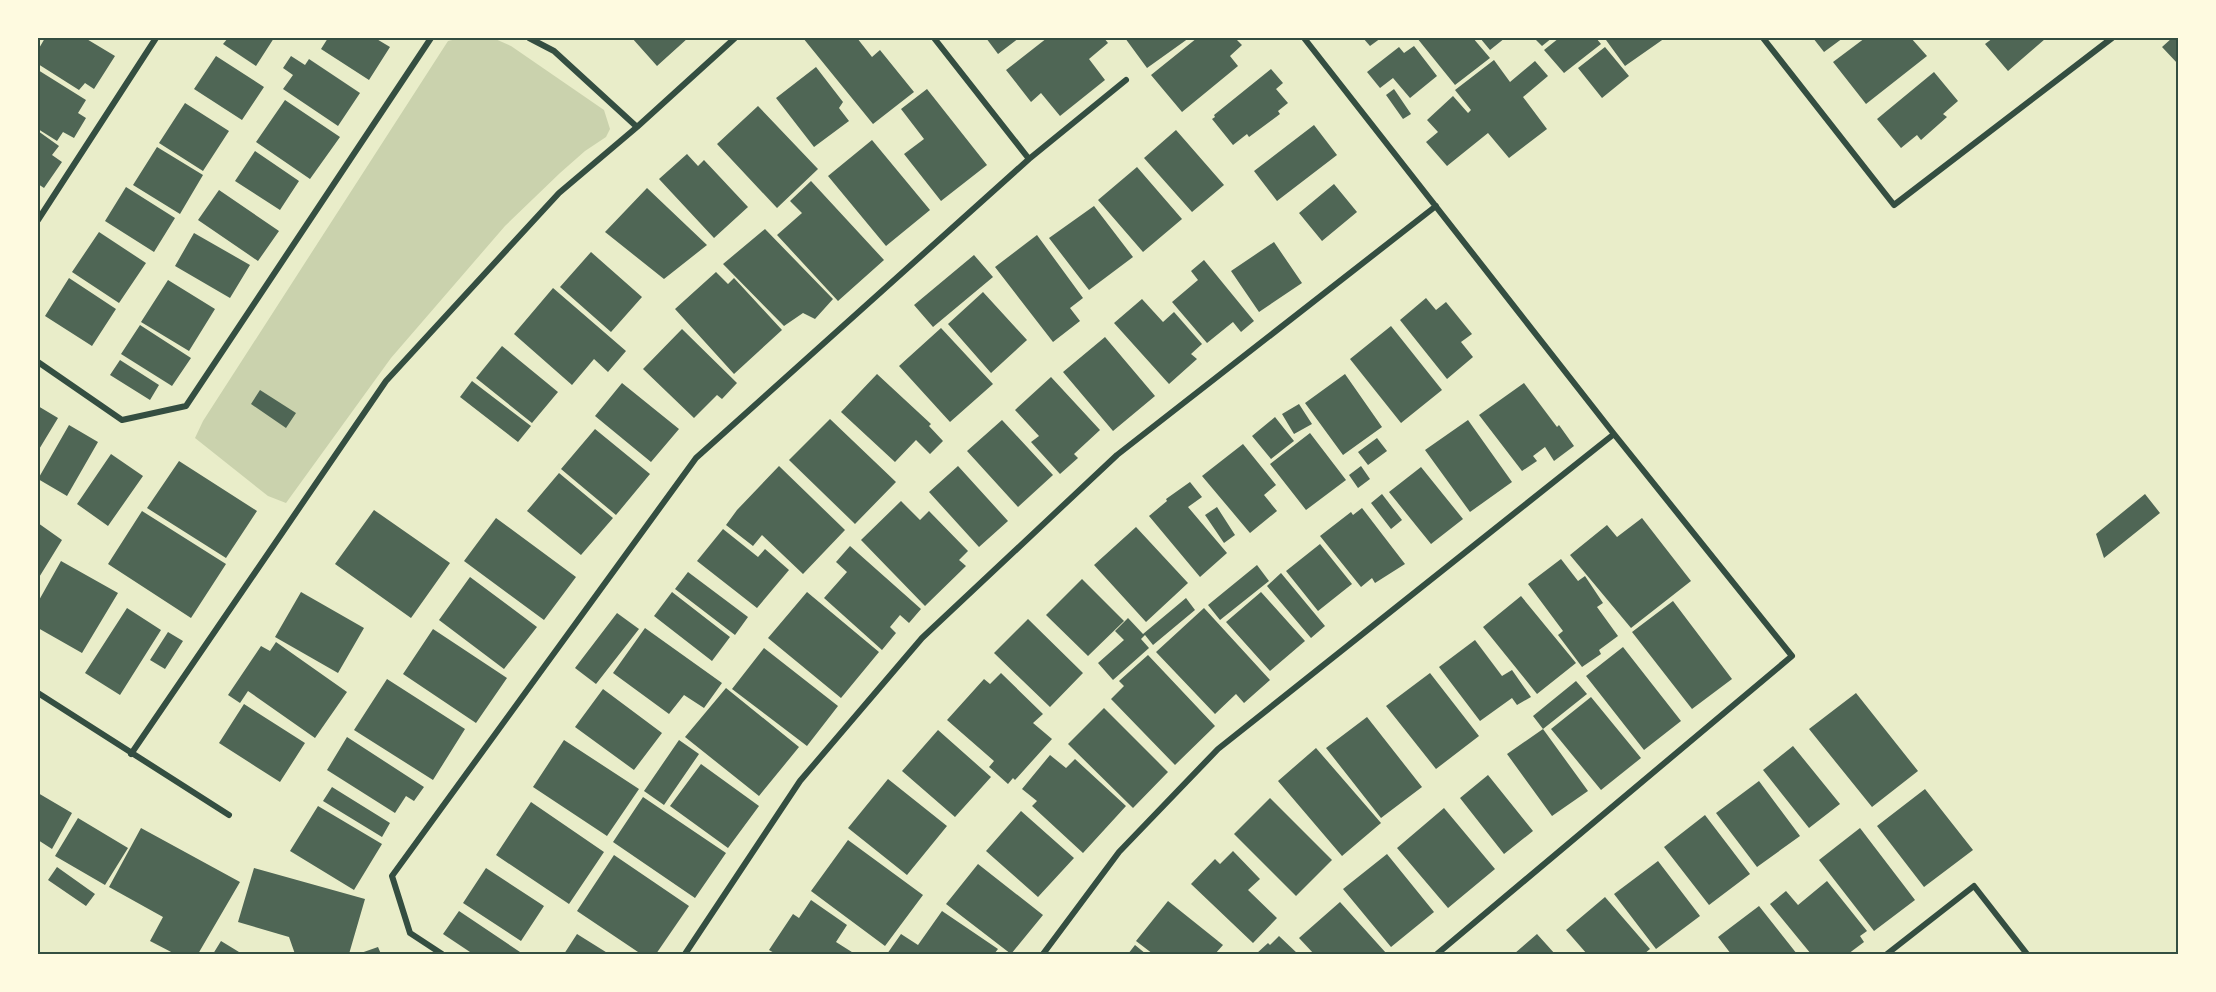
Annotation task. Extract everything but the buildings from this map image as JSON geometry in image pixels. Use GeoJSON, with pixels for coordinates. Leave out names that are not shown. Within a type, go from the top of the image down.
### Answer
{"type":"FeatureCollection","features":[{"type":"Feature","properties":{"kind":"street"},"geometry":{"type":"LineString","coordinates":[[38,220],[156,38]]}},
{"type":"Feature","properties":{"kind":"street"},"geometry":{"type":"LineString","coordinates":[[38,362],[122,420],[186,406],[431,38]]}},
{"type":"Feature","properties":{"kind":"street"},"geometry":{"type":"LineString","coordinates":[[529,38],[554,51],[637,127]]}},
{"type":"Feature","properties":{"kind":"street"},"geometry":{"type":"LineString","coordinates":[[131,754],[386,381],[559,193],[637,127],[735,38]]}},
{"type":"Feature","properties":{"kind":"street"},"geometry":{"type":"LineString","coordinates":[[934,38],[1029,159]]}},
{"type":"Feature","properties":{"kind":"street"},"geometry":{"type":"LineString","coordinates":[[1304,38],[1614,434],[1792,656],[1437,954]]}},
{"type":"Feature","properties":{"kind":"street"},"geometry":{"type":"LineString","coordinates":[[1763,38],[1894,205],[2112,38]]}},
{"type":"Feature","properties":{"kind":"street"},"geometry":{"type":"LineString","coordinates":[[442,954],[410,933],[392,876],[696,458],[1029,159],[1126,80]]}},
{"type":"Feature","properties":{"kind":"street"},"geometry":{"type":"LineString","coordinates":[[685,954],[800,781],[922,638],[1117,455],[1436,206]]}},
{"type":"Feature","properties":{"kind":"street"},"geometry":{"type":"LineString","coordinates":[[1043,954],[1119,852],[1218,749],[1614,434]]}},
{"type":"Feature","properties":{"kind":"street"},"geometry":{"type":"LineString","coordinates":[[38,693],[229,815]]}},
{"type":"Feature","properties":{"kind":"street"},"geometry":{"type":"LineString","coordinates":[[1887,954],[1974,886],[2027,954]]}},
{"type":"Feature","properties":{"kind":"green space"},"geometry":{"type":"Polygon","coordinates":[[[461,38],[493,38],[511,46],[604,110],[610,129],[606,137],[585,151],[560,173],[505,226],[391,358],[286,503],[268,496],[195,438],[203,421],[448,41],[461,38]]]}}]}
